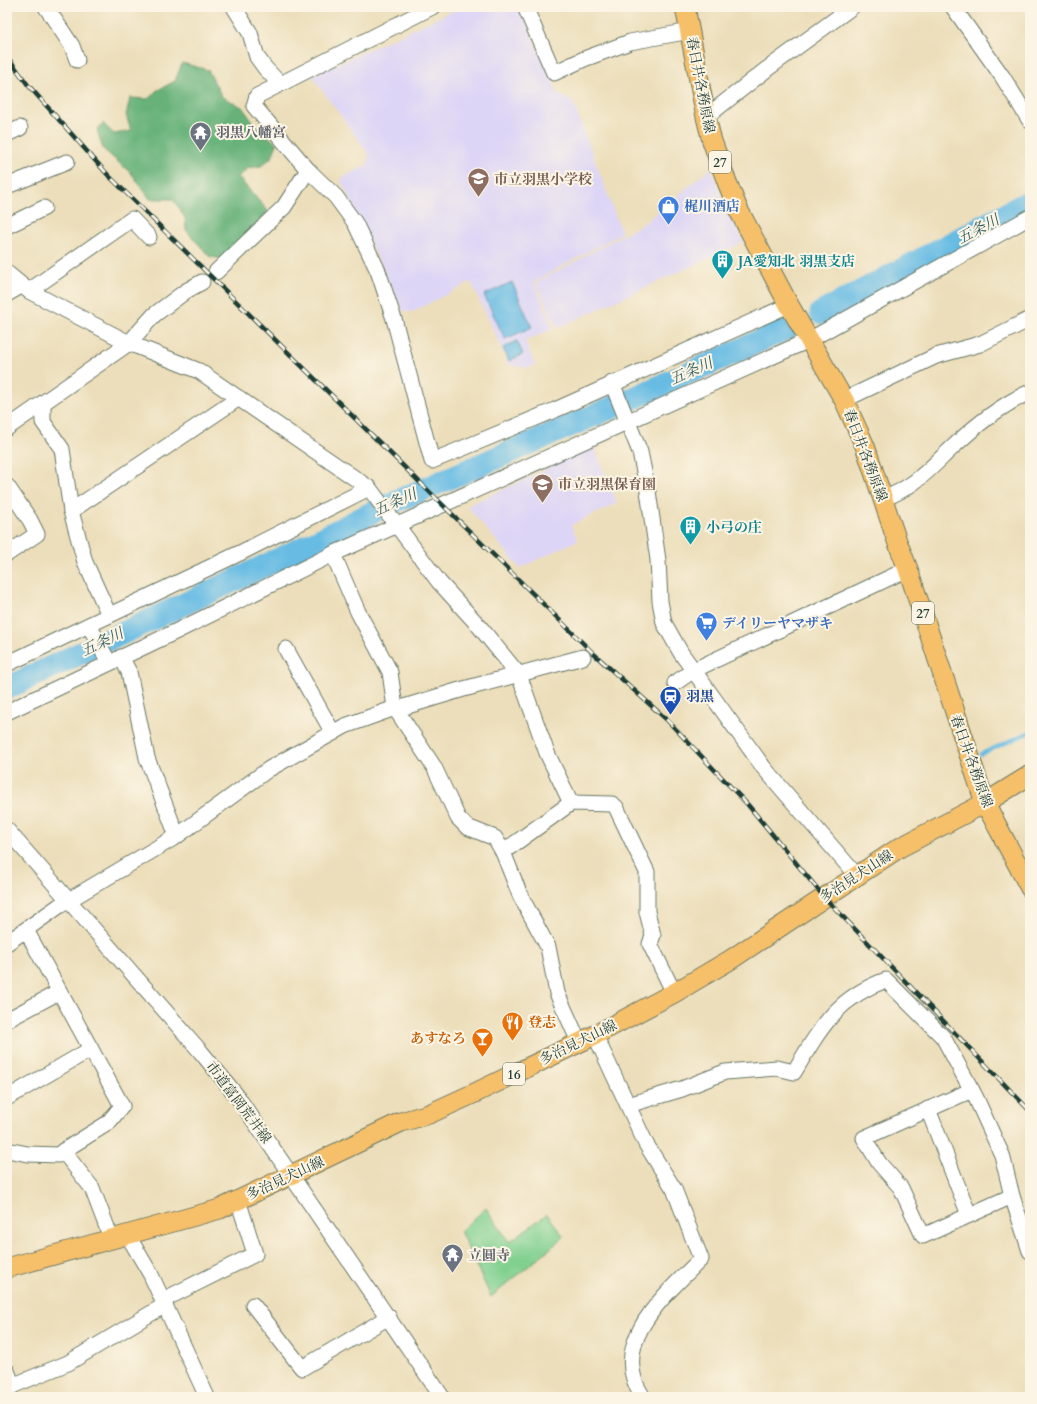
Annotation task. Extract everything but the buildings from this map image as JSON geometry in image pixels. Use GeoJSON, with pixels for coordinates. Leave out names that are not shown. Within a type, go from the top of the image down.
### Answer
{"type":"FeatureCollection","features":[{"type":"Feature","properties":{"kind":"main road","name":"春日井各務原線"},"geometry":{"type":"LineString","coordinates":[[685,7],[712,141],[738,209],[789,305],[844,400],[865,446],[908,568],[985,803],[1030,888]]}},
{"type":"Feature","properties":{"kind":"main road","name":"多治見犬山線"},"geometry":{"type":"LineString","coordinates":[[7,1268],[220,1209],[401,1122],[430,1114],[587,1039],[674,993],[730,960],[899,848],[985,803],[1030,775]]}},
{"type":"Feature","properties":{"kind":"street"},"geometry":{"type":"LineString","coordinates":[[46,7],[72,46],[77,60]]}},
{"type":"Feature","properties":{"kind":"street"},"geometry":{"type":"LineString","coordinates":[[234,7],[250,33],[257,57],[280,84]]}},
{"type":"Feature","properties":{"kind":"street"},"geometry":{"type":"LineString","coordinates":[[432,7],[257,96],[254,106],[308,170],[336,197],[354,223],[378,271],[394,319],[432,461],[555,410],[612,383],[789,305]]}},
{"type":"Feature","properties":{"kind":"street"},"geometry":{"type":"LineString","coordinates":[[706,117],[767,69],[852,7]]}},
{"type":"Feature","properties":{"kind":"street"},"geometry":{"type":"LineString","coordinates":[[953,7],[1002,76],[1030,121]]}},
{"type":"Feature","properties":{"kind":"street"},"geometry":{"type":"LineString","coordinates":[[529,8],[554,73],[584,59],[630,42],[690,30]]}},
{"type":"Feature","properties":{"kind":"street"},"geometry":{"type":"LineString","coordinates":[[7,186],[67,162]]}},
{"type":"Feature","properties":{"kind":"street"},"geometry":{"type":"LineString","coordinates":[[216,272],[284,207],[308,170]]}},
{"type":"Feature","properties":{"kind":"street"},"geometry":{"type":"LineString","coordinates":[[7,226],[44,208]]}},
{"type":"Feature","properties":{"kind":"street"},"geometry":{"type":"LineString","coordinates":[[7,712],[394,524],[627,419],[809,340],[1030,217]]}},
{"type":"Feature","properties":{"kind":"street"},"geometry":{"type":"LineString","coordinates":[[7,294],[25,288],[132,219],[149,237]]}},
{"type":"Feature","properties":{"kind":"street"},"geometry":{"type":"LineString","coordinates":[[7,273],[25,288],[129,344],[199,371],[372,490],[394,524],[439,582],[479,626],[519,675],[547,754],[571,802]]}},
{"type":"Feature","properties":{"kind":"street"},"geometry":{"type":"LineString","coordinates":[[7,428],[129,344],[154,315],[202,282]]}},
{"type":"Feature","properties":{"kind":"street"},"geometry":{"type":"LineString","coordinates":[[844,400],[936,356],[980,344],[1030,319]]}},
{"type":"Feature","properties":{"kind":"street"},"geometry":{"type":"LineString","coordinates":[[612,383],[640,452],[648,491],[658,560],[660,601],[664,623],[681,653],[764,768],[857,876]]}},
{"type":"Feature","properties":{"kind":"street"},"geometry":{"type":"LineString","coordinates":[[883,499],[907,489],[930,470],[952,447],[995,412],[1014,399],[1030,392]]}},
{"type":"Feature","properties":{"kind":"street"},"geometry":{"type":"LineString","coordinates":[[71,511],[239,398]]}},
{"type":"Feature","properties":{"kind":"street"},"geometry":{"type":"LineString","coordinates":[[43,403],[43,422],[62,449],[71,511],[85,562],[109,615]]}},
{"type":"Feature","properties":{"kind":"street"},"geometry":{"type":"LineString","coordinates":[[7,486],[30,520],[37,534],[7,554]]}},
{"type":"Feature","properties":{"kind":"street"},"geometry":{"type":"LineString","coordinates":[[7,664],[372,490]]}},
{"type":"Feature","properties":{"kind":"street"},"geometry":{"type":"LineString","coordinates":[[333,554],[358,612],[390,672],[395,708],[434,767],[458,818],[467,827],[495,838],[503,852],[520,895],[548,948],[557,993],[628,1105],[646,1144],[674,1190],[701,1259],[661,1299],[646,1319],[637,1340],[630,1360],[636,1387],[644,1397]]}},
{"type":"Feature","properties":{"kind":"street"},"geometry":{"type":"LineString","coordinates":[[674,683],[694,670],[908,568]]}},
{"type":"Feature","properties":{"kind":"street"},"geometry":{"type":"LineString","coordinates":[[89,625],[115,660],[129,672],[147,758],[177,836]]}},
{"type":"Feature","properties":{"kind":"street"},"geometry":{"type":"LineString","coordinates":[[286,649],[333,733]]}},
{"type":"Feature","properties":{"kind":"street"},"geometry":{"type":"LineString","coordinates":[[7,943],[59,906],[69,902],[177,836],[269,769],[333,733],[372,715],[395,708],[404,707],[460,690],[583,657]]}},
{"type":"Feature","properties":{"kind":"street"},"geometry":{"type":"LineString","coordinates":[[503,852],[571,802],[612,804],[616,807],[647,872],[647,912],[653,935],[650,944],[674,993]]}},
{"type":"Feature","properties":{"kind":"street","name":"市道富岡荒井線"},"geometry":{"type":"LineString","coordinates":[[10,839],[69,902],[219,1074],[292,1175],[442,1397]]}},
{"type":"Feature","properties":{"kind":"street"},"geometry":{"type":"LineString","coordinates":[[7,1150],[28,1154],[59,1155],[108,1123],[122,1106],[26,930]]}},
{"type":"Feature","properties":{"kind":"street"},"geometry":{"type":"LineString","coordinates":[[628,1105],[682,1089],[725,1072],[777,1068],[794,1072],[815,1037],[837,1010],[846,1001],[867,987],[886,980],[943,1037],[972,1090],[1002,1155],[1012,1196],[1030,1251]]}},
{"type":"Feature","properties":{"kind":"street"},"geometry":{"type":"LineString","coordinates":[[7,1020],[59,992]]}},
{"type":"Feature","properties":{"kind":"street"},"geometry":{"type":"LineString","coordinates":[[7,1098],[91,1049]]}},
{"type":"Feature","properties":{"kind":"street"},"geometry":{"type":"LineString","coordinates":[[972,1090],[864,1138],[879,1163],[901,1188],[923,1236],[1012,1196]]}},
{"type":"Feature","properties":{"kind":"street"},"geometry":{"type":"LineString","coordinates":[[928,1109],[969,1215]]}},
{"type":"Feature","properties":{"kind":"street"},"geometry":{"type":"LineString","coordinates":[[63,1151],[92,1188],[119,1236],[151,1275],[207,1397]]}},
{"type":"Feature","properties":{"kind":"street"},"geometry":{"type":"LineString","coordinates":[[7,1371],[9,1392],[68,1363],[164,1302],[255,1254],[238,1200]]}},
{"type":"Feature","properties":{"kind":"street"},"geometry":{"type":"LineString","coordinates":[[253,1305],[302,1368],[389,1317]]}},
{"type":"Feature","properties":{"kind":"shaded area","name":"市立羽黒小学校"},"geometry":{"type":"Polygon","coordinates":[[[461,7],[520,7],[558,94],[573,102],[622,233],[534,282],[553,329],[525,341],[535,365],[528,368],[509,365],[471,282],[412,312],[403,311],[341,181],[343,177],[367,165],[369,155],[312,76],[461,7]]]}},
{"type":"Feature","properties":{"kind":"shaded area"},"geometry":{"type":"Polygon","coordinates":[[[711,168],[728,211],[744,242],[557,328],[536,283],[643,224],[711,168]]]}},
{"type":"Feature","properties":{"kind":"shaded area","name":"市立羽黒保育園"},"geometry":{"type":"Polygon","coordinates":[[[592,442],[617,503],[571,525],[578,540],[520,568],[467,506],[547,469],[545,463],[592,442]]]}},
{"type":"Feature","properties":{"kind":"green space"},"geometry":{"type":"Polygon","coordinates":[[[182,63],[208,70],[222,97],[242,107],[255,125],[277,144],[272,157],[261,166],[248,168],[238,177],[268,211],[253,232],[224,259],[210,257],[186,230],[185,218],[173,199],[150,199],[132,174],[103,149],[97,130],[103,123],[114,134],[131,131],[126,115],[130,98],[148,99],[156,91],[175,81],[182,63]]]}},
{"type":"Feature","properties":{"kind":"green space"},"geometry":{"type":"Polygon","coordinates":[[[486,1208],[509,1242],[547,1214],[564,1237],[491,1297],[460,1231],[486,1208]]]}},
{"type":"Feature","properties":{"kind":"water"},"geometry":{"type":"Polygon","coordinates":[[[512,282],[532,327],[505,339],[484,295],[512,282]]]}},
{"type":"Feature","properties":{"kind":"water"},"geometry":{"type":"Polygon","coordinates":[[[517,341],[523,354],[509,361],[503,348],[517,341]]]}},
{"type":"Feature","properties":{"kind":"waterway","name":"五条川"},"geometry":{"type":"LineString","coordinates":[[821,313],[1030,201]]}},
{"type":"Feature","properties":{"kind":"waterway","name":"五条川"},"geometry":{"type":"LineString","coordinates":[[7,688],[317,541],[383,507],[625,402],[788,328]]}},
{"type":"Feature","properties":{"kind":"waterway"},"geometry":{"type":"LineString","coordinates":[[981,754],[1030,732]]}},
{"type":"Feature","properties":{"kind":"railway"},"geometry":{"type":"LineString","coordinates":[[7,56],[28,85],[108,175],[594,654],[666,719],[748,805],[825,898],[1030,1111]]}},
{"type":"Feature","properties":{"kind":"place","name":"羽黒八幡宮"},"geometry":{"type":"Point","coordinates":[200,152]}},
{"type":"Feature","properties":{"kind":"place","name":"市立羽黒小学校"},"geometry":{"type":"Point","coordinates":[479,198]}},
{"type":"Feature","properties":{"kind":"place","name":"梶川酒店"},"geometry":{"type":"Point","coordinates":[668,226]}},
{"type":"Feature","properties":{"kind":"place","name":"JA愛知北 羽黒支店"},"geometry":{"type":"Point","coordinates":[722,280]}},
{"type":"Feature","properties":{"kind":"place","name":"市立羽黒保育園"},"geometry":{"type":"Point","coordinates":[542,504]}},
{"type":"Feature","properties":{"kind":"place","name":"小弓の庄"},"geometry":{"type":"Point","coordinates":[691,546]}},
{"type":"Feature","properties":{"kind":"place","name":"デイリーヤマザキ"},"geometry":{"type":"Point","coordinates":[706,642]}},
{"type":"Feature","properties":{"kind":"place","name":"羽黒"},"geometry":{"type":"Point","coordinates":[670,716]}},
{"type":"Feature","properties":{"kind":"place","name":"登志"},"geometry":{"type":"Point","coordinates":[512,1042]}},
{"type":"Feature","properties":{"kind":"place","name":"あすなろ"},"geometry":{"type":"Point","coordinates":[482,1058]}},
{"type":"Feature","properties":{"kind":"place","name":"立圓寺"},"geometry":{"type":"Point","coordinates":[453,1274]}}]}
